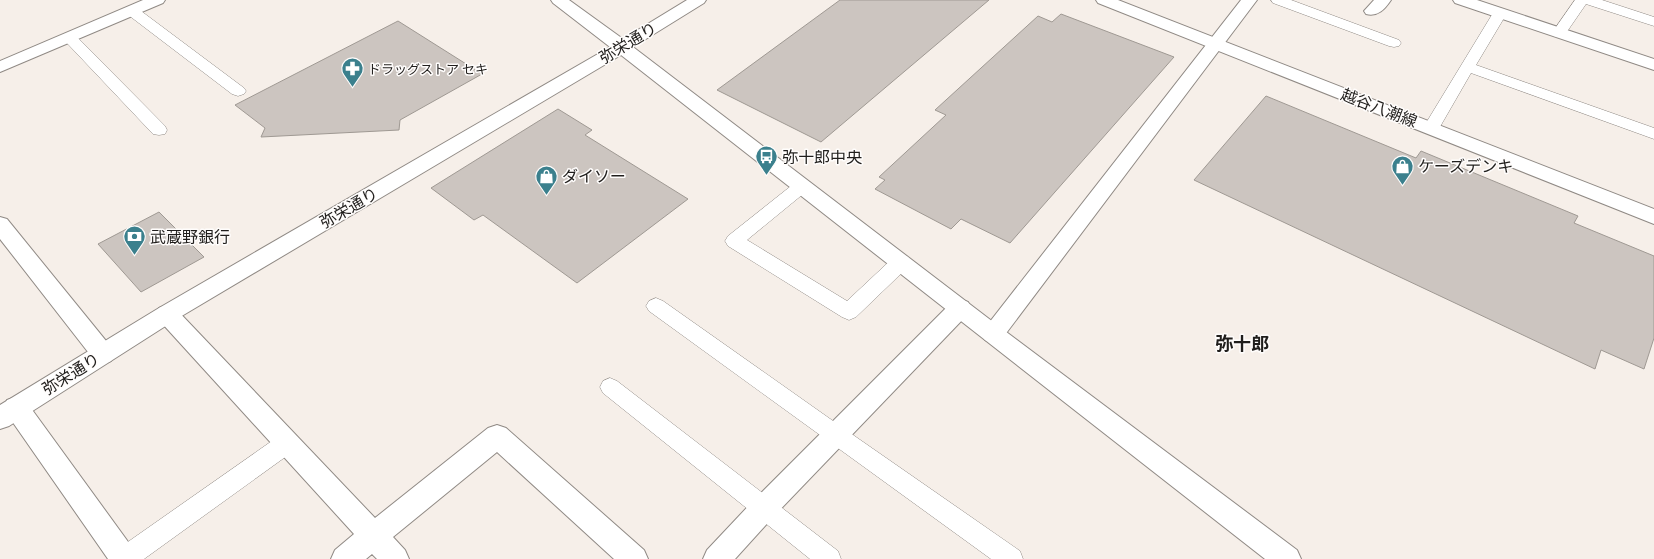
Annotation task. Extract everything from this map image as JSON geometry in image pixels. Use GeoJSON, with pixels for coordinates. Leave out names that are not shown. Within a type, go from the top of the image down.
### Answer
{"type":"FeatureCollection","features":[{"type":"Feature","properties":{"kind":"street"},"geometry":{"type":"LineString","coordinates":[[0,67],[157,0]]}},
{"type":"Feature","properties":{"kind":"street"},"geometry":{"type":"LineString","coordinates":[[559,0],[1287,559]]}},
{"type":"Feature","properties":{"kind":"street","name":"弥栄通り"},"geometry":{"type":"LineString","coordinates":[[8,412],[167,314],[622,47],[698,0]]}},
{"type":"Feature","properties":{"kind":"street","name":"越谷八潮線"},"geometry":{"type":"LineString","coordinates":[[1104,0],[1654,217]]}},
{"type":"Feature","properties":{"kind":"street"},"geometry":{"type":"LineString","coordinates":[[993,334],[1249,0]]}},
{"type":"Feature","properties":{"kind":"street"},"geometry":{"type":"LineString","coordinates":[[1461,0],[1654,65]]}},
{"type":"Feature","properties":{"kind":"street"},"geometry":{"type":"LineString","coordinates":[[0,224],[103,354]]}},
{"type":"Feature","properties":{"kind":"street"},"geometry":{"type":"LineString","coordinates":[[717,559],[764,508],[960,308]]}},
{"type":"Feature","properties":{"kind":"street"},"geometry":{"type":"LineString","coordinates":[[167,314],[395,559]]}},
{"type":"Feature","properties":{"kind":"street"},"geometry":{"type":"LineString","coordinates":[[8,412],[124,559]]}},
{"type":"Feature","properties":{"kind":"street"},"geometry":{"type":"LineString","coordinates":[[345,559],[497,436],[634,559]]}},
{"type":"Feature","properties":{"kind":"lane"},"geometry":{"type":"LineString","coordinates":[[1278,0],[1394,43]]}},
{"type":"Feature","properties":{"kind":"lane"},"geometry":{"type":"LineString","coordinates":[[1559,33],[1582,0]]}},
{"type":"Feature","properties":{"kind":"lane"},"geometry":{"type":"LineString","coordinates":[[1588,0],[1654,22]]}},
{"type":"Feature","properties":{"kind":"lane"},"geometry":{"type":"LineString","coordinates":[[132,11],[238,91]]}},
{"type":"Feature","properties":{"kind":"lane"},"geometry":{"type":"LineString","coordinates":[[1431,128],[1500,13]]}},
{"type":"Feature","properties":{"kind":"lane"},"geometry":{"type":"LineString","coordinates":[[70,38],[159,130]]}},
{"type":"Feature","properties":{"kind":"lane"},"geometry":{"type":"LineString","coordinates":[[1468,67],[1654,134]]}},
{"type":"Feature","properties":{"kind":"lane"},"geometry":{"type":"LineString","coordinates":[[802,186],[734,241],[849,312],[901,262]]}},
{"type":"Feature","properties":{"kind":"lane"},"geometry":{"type":"LineString","coordinates":[[656,306],[1011,559]]}},
{"type":"Feature","properties":{"kind":"lane"},"geometry":{"type":"LineString","coordinates":[[610,387],[829,559]]}},
{"type":"Feature","properties":{"kind":"lane"},"geometry":{"type":"LineString","coordinates":[[124,559],[287,443]]}},
{"type":"Feature","properties":{"kind":"building"},"geometry":{"type":"Polygon","coordinates":[[[840,0],[989,0],[821,142],[717,90],[840,0]]]}},
{"type":"Feature","properties":{"kind":"building"},"geometry":{"type":"Polygon","coordinates":[[[1061,14],[1174,57],[1010,243],[961,219],[951,229],[875,189],[885,180],[879,177],[946,115],[935,110],[1038,16],[1052,22],[1061,14]]]}},
{"type":"Feature","properties":{"kind":"building"},"geometry":{"type":"Polygon","coordinates":[[[398,21],[482,74],[400,120],[399,130],[261,137],[265,128],[235,105],[398,21]]]}},
{"type":"Feature","properties":{"kind":"building"},"geometry":{"type":"Polygon","coordinates":[[[1266,96],[1416,158],[1421,151],[1578,216],[1574,223],[1654,256],[1654,338],[1644,369],[1601,350],[1595,369],[1194,180],[1266,96]]]}},
{"type":"Feature","properties":{"kind":"building"},"geometry":{"type":"Polygon","coordinates":[[[558,109],[592,130],[585,135],[688,199],[577,283],[483,215],[474,220],[431,188],[558,109]]]}},
{"type":"Feature","properties":{"kind":"building"},"geometry":{"type":"Polygon","coordinates":[[[159,212],[204,257],[141,292],[98,244],[159,212]]]}},
{"type":"Feature","properties":{"kind":"place","name":"ドラッグストア セキ"},"geometry":{"type":"Point","coordinates":[352,88]}},
{"type":"Feature","properties":{"kind":"place","name":"弥十郎中央"},"geometry":{"type":"Point","coordinates":[766,176]}},
{"type":"Feature","properties":{"kind":"place","name":"ケーズデンキ"},"geometry":{"type":"Point","coordinates":[1402,186]}},
{"type":"Feature","properties":{"kind":"place","name":"ダイソー"},"geometry":{"type":"Point","coordinates":[547,196]}},
{"type":"Feature","properties":{"kind":"place","name":"武蔵野銀行"},"geometry":{"type":"Point","coordinates":[134,256]}},
{"type":"Feature","properties":{"kind":"district","name":"弥十郎"},"geometry":{"type":"Point","coordinates":[1242,344]}}]}
